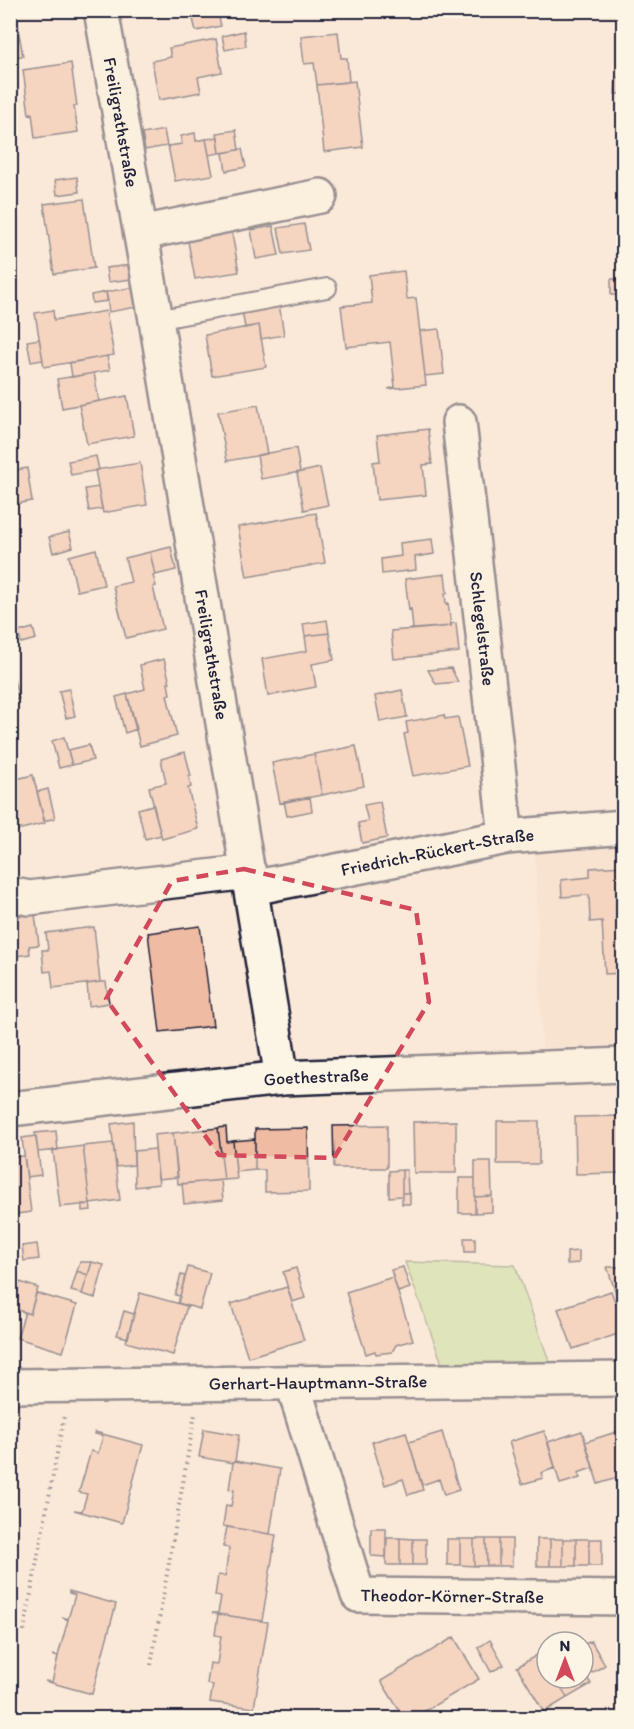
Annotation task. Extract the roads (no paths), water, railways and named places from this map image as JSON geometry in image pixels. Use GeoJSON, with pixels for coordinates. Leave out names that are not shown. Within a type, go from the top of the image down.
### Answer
{"type":"FeatureCollection","features":[{"type":"Feature","properties":{"kind":"street","name":"Freiligrathstraße"},"geometry":{"type":"LineString","coordinates":[[101,10],[156,320],[282,1078]]}},
{"type":"Feature","properties":{"kind":"street"},"geometry":{"type":"LineString","coordinates":[[141,233],[320,196]]}},
{"type":"Feature","properties":{"kind":"street","name":"Schlegelstraße"},"geometry":{"type":"LineString","coordinates":[[459,422],[506,837]]}},
{"type":"Feature","properties":{"kind":"street","name":"Friedrich-Rückert-Straße"},"geometry":{"type":"LineString","coordinates":[[10,894],[29,898],[250,880],[506,837],[624,827]]}},
{"type":"Feature","properties":{"kind":"street","name":"Goethestraße"},"geometry":{"type":"LineString","coordinates":[[10,1108],[282,1078],[624,1065]]}},
{"type":"Feature","properties":{"kind":"street","name":"Gerhart-Hauptmann-Straße"},"geometry":{"type":"LineString","coordinates":[[10,1386],[624,1379]]}},
{"type":"Feature","properties":{"kind":"street","name":"Theodor-Körner-Straße"},"geometry":{"type":"LineString","coordinates":[[293,1384],[358,1595],[624,1598]]}},
{"type":"Feature","properties":{"kind":"lane"},"geometry":{"type":"LineString","coordinates":[[156,320],[327,288]]}}]}
